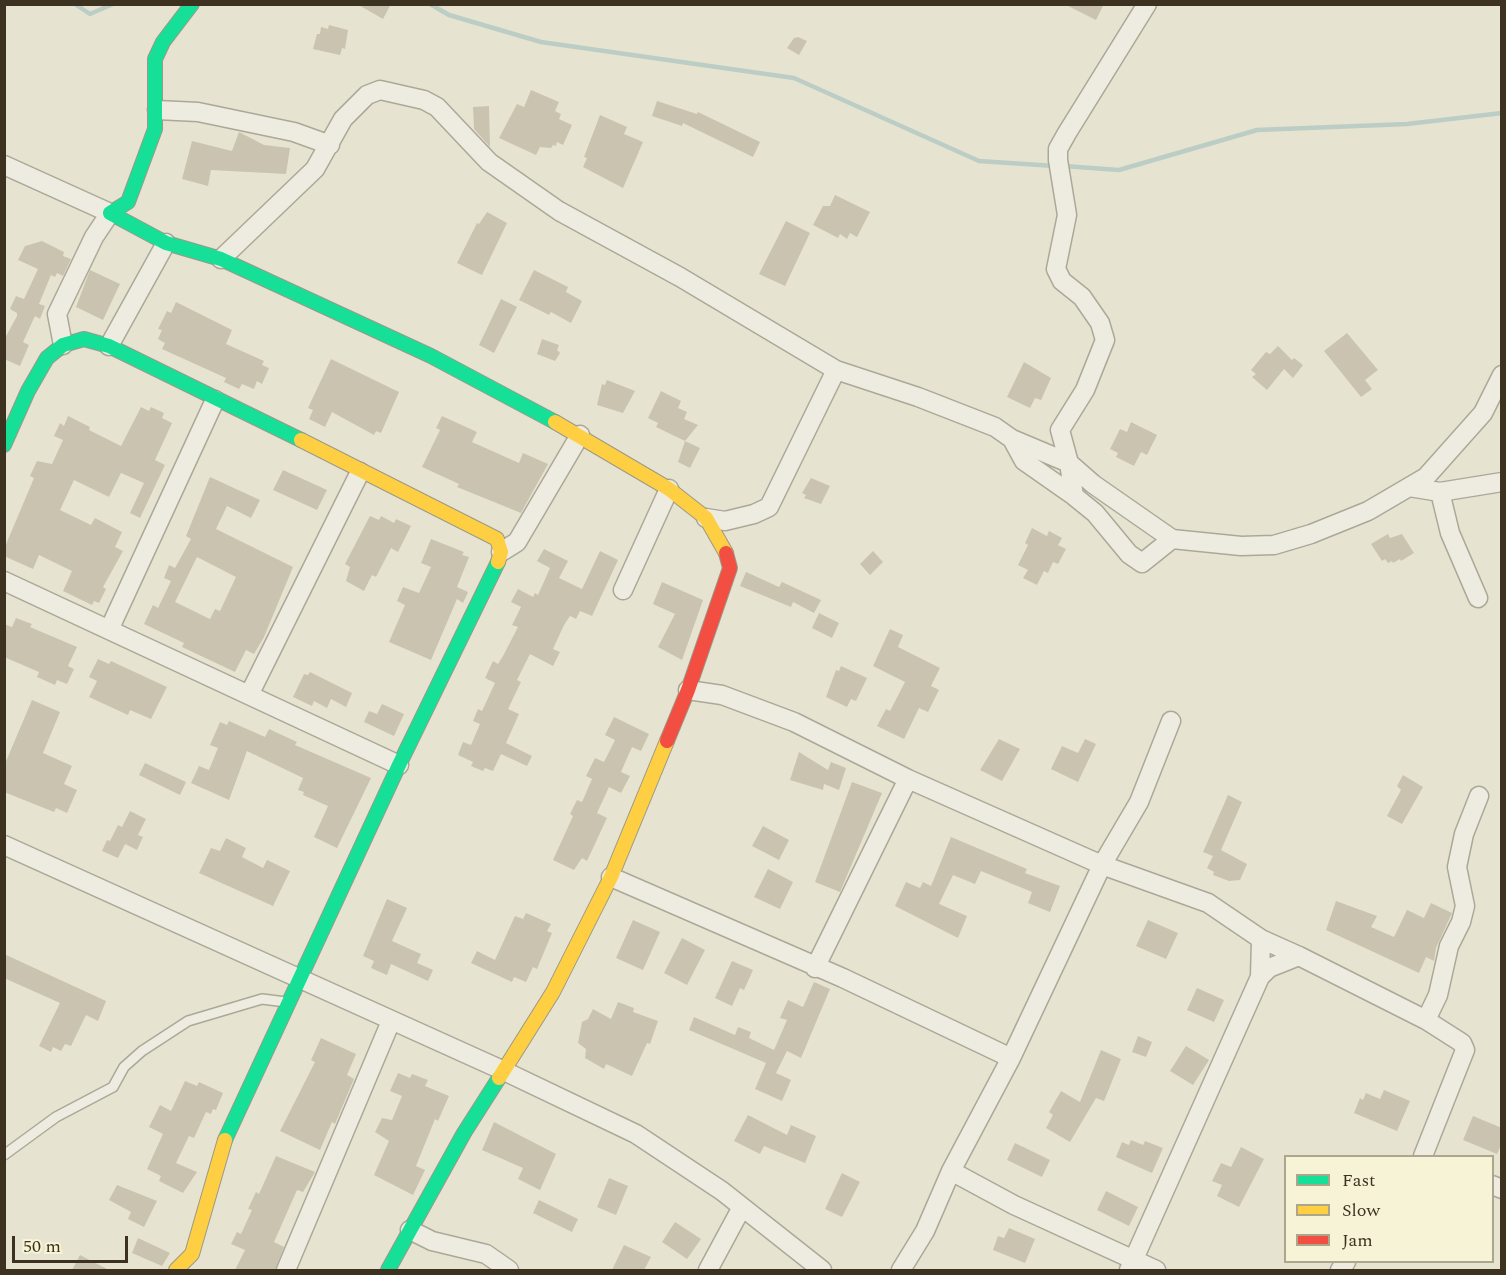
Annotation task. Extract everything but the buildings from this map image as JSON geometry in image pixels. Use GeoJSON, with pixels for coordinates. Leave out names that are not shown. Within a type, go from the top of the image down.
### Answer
{"type":"FeatureCollection","features":[{"type":"Feature","properties":{"kind":"street"},"geometry":{"type":"LineString","coordinates":[[63,345],[57,314],[94,237],[110,213],[128,202],[134,191],[155,129],[157,110],[153,71],[155,58],[163,42],[192,4]]}},
{"type":"Feature","properties":{"kind":"street"},"geometry":{"type":"LineString","coordinates":[[1074,496],[1069,463],[1060,430],[1085,390],[1105,340],[1100,323],[1082,297],[1062,281],[1056,269],[1067,215],[1058,149],[1147,4]]}},
{"type":"Feature","properties":{"kind":"street"},"geometry":{"type":"LineString","coordinates":[[221,259],[315,169],[343,119],[367,95],[380,90],[424,100],[437,107],[489,162],[559,211],[680,277],[836,369],[994,427],[1012,439],[1069,463],[1094,484],[1172,540],[1241,546],[1274,545],[1339,524],[1368,511],[1426,477],[1483,413],[1502,375]]}},
{"type":"Feature","properties":{"kind":"street"},"geometry":{"type":"LineString","coordinates":[[157,110],[198,112],[294,132],[330,145]]}},
{"type":"Feature","properties":{"kind":"street"},"geometry":{"type":"LineString","coordinates":[[4,165],[110,213],[166,243],[221,259],[432,356],[580,435],[669,489],[706,518],[726,554],[730,568],[688,690],[611,877],[553,992],[502,1070],[388,1270]]}},
{"type":"Feature","properties":{"kind":"street"},"geometry":{"type":"LineString","coordinates":[[109,346],[166,243]]}},
{"type":"Feature","properties":{"kind":"street"},"geometry":{"type":"LineString","coordinates":[[4,445],[28,392],[47,358],[63,345],[84,339],[109,346],[496,539],[501,552],[494,576],[399,765],[220,1150],[192,1254],[176,1270]]}},
{"type":"Feature","properties":{"kind":"street"},"geometry":{"type":"LineString","coordinates":[[706,518],[725,521],[754,514],[769,507],[836,369]]}},
{"type":"Feature","properties":{"kind":"street"},"geometry":{"type":"LineString","coordinates":[[109,630],[215,400]]}},
{"type":"Feature","properties":{"kind":"street"},"geometry":{"type":"LineString","coordinates":[[501,552],[517,542],[580,435]]}},
{"type":"Feature","properties":{"kind":"street"},"geometry":{"type":"LineString","coordinates":[[1012,439],[1024,461],[1095,513],[1135,560],[1142,563],[1172,540]]}},
{"type":"Feature","properties":{"kind":"street"},"geometry":{"type":"LineString","coordinates":[[249,695],[360,472]]}},
{"type":"Feature","properties":{"kind":"street"},"geometry":{"type":"LineString","coordinates":[[1409,487],[1440,492],[1502,482]]}},
{"type":"Feature","properties":{"kind":"street"},"geometry":{"type":"LineString","coordinates":[[623,590],[669,489]]}},
{"type":"Feature","properties":{"kind":"street"},"geometry":{"type":"LineString","coordinates":[[1440,492],[1450,533],[1478,598]]}},
{"type":"Feature","properties":{"kind":"street"},"geometry":{"type":"LineString","coordinates":[[4,581],[399,765]]}},
{"type":"Feature","properties":{"kind":"street"},"geometry":{"type":"LineString","coordinates":[[688,690],[722,695],[794,722],[908,779],[1102,865],[1173,888],[1208,903],[1261,939],[1426,1020],[1457,1040],[1465,1050],[1423,1155]]}},
{"type":"Feature","properties":{"kind":"street"},"geometry":{"type":"LineString","coordinates":[[901,1270],[925,1231],[951,1171],[1011,1058],[1102,865],[1139,802],[1171,721]]}},
{"type":"Feature","properties":{"kind":"street"},"geometry":{"type":"LineString","coordinates":[[816,968],[908,779]]}},
{"type":"Feature","properties":{"kind":"street"},"geometry":{"type":"LineString","coordinates":[[1426,1020],[1438,995],[1449,946],[1461,922],[1465,906],[1456,867],[1464,834],[1479,796]]}},
{"type":"Feature","properties":{"kind":"street"},"geometry":{"type":"LineString","coordinates":[[4,845],[298,980],[502,1070],[636,1134],[742,1206],[822,1270]]}},
{"type":"Feature","properties":{"kind":"street"},"geometry":{"type":"LineString","coordinates":[[611,877],[661,897],[1011,1058]]}},
{"type":"Feature","properties":{"kind":"street"},"geometry":{"type":"LineString","coordinates":[[1260,977],[1261,939]]}},
{"type":"Feature","properties":{"kind":"street"},"geometry":{"type":"LineString","coordinates":[[1132,1265],[1260,977],[1269,968],[1299,956]]}},
{"type":"Feature","properties":{"kind":"street"},"geometry":{"type":"LineString","coordinates":[[286,1270],[391,1021]]}},
{"type":"Feature","properties":{"kind":"street"},"geometry":{"type":"LineString","coordinates":[[951,1171],[1132,1265],[1156,1270]]}},
{"type":"Feature","properties":{"kind":"street"},"geometry":{"type":"LineString","coordinates":[[708,1270],[742,1206]]}},
{"type":"Feature","properties":{"kind":"street"},"geometry":{"type":"LineString","coordinates":[[410,1230],[432,1241],[486,1254],[510,1270]]}},
{"type":"Feature","properties":{"kind":"lane"},"geometry":{"type":"LineString","coordinates":[[4,1155],[56,1117],[112,1087],[124,1067],[142,1051],[188,1021],[262,999],[288,1002]]}},
{"type":"Feature","properties":{"kind":"waterway"},"geometry":{"type":"LineString","coordinates":[[75,4],[90,14],[113,4]]}},
{"type":"Feature","properties":{"kind":"waterway"},"geometry":{"type":"LineString","coordinates":[[430,4],[449,15],[541,42],[794,78],[979,161],[1055,166]]}},
{"type":"Feature","properties":{"kind":"waterway"},"geometry":{"type":"LineString","coordinates":[[1064,166],[1119,170],[1257,130],[1407,124],[1502,113]]}},
{"type":"Feature","properties":{"kind":"traffic: fast"},"geometry":{"type":"LineString","coordinates":[[192,4],[163,42],[155,59],[155,129],[128,202],[110,213],[166,243],[221,259],[431,356],[555,422]]}},
{"type":"Feature","properties":{"kind":"traffic: fast"},"geometry":{"type":"LineString","coordinates":[[4,445],[28,391],[47,358],[63,345],[84,339],[109,346],[301,440]]}},
{"type":"Feature","properties":{"kind":"traffic: fast"},"geometry":{"type":"LineString","coordinates":[[225,1140],[399,765],[498,562]]}},
{"type":"Feature","properties":{"kind":"traffic: fast"},"geometry":{"type":"LineString","coordinates":[[388,1270],[464,1133],[499,1078]]}},
{"type":"Feature","properties":{"kind":"traffic: slow"},"geometry":{"type":"LineString","coordinates":[[555,422],[669,489],[706,518],[726,553]]}},
{"type":"Feature","properties":{"kind":"traffic: slow"},"geometry":{"type":"LineString","coordinates":[[301,440],[497,539],[501,552],[498,562]]}},
{"type":"Feature","properties":{"kind":"traffic: slow"},"geometry":{"type":"LineString","coordinates":[[499,1078],[553,992],[611,877],[667,741]]}},
{"type":"Feature","properties":{"kind":"traffic: slow"},"geometry":{"type":"LineString","coordinates":[[176,1270],[192,1254],[225,1140]]}},
{"type":"Feature","properties":{"kind":"traffic: jam"},"geometry":{"type":"LineString","coordinates":[[667,741],[688,690],[730,568],[726,553]]}}]}
